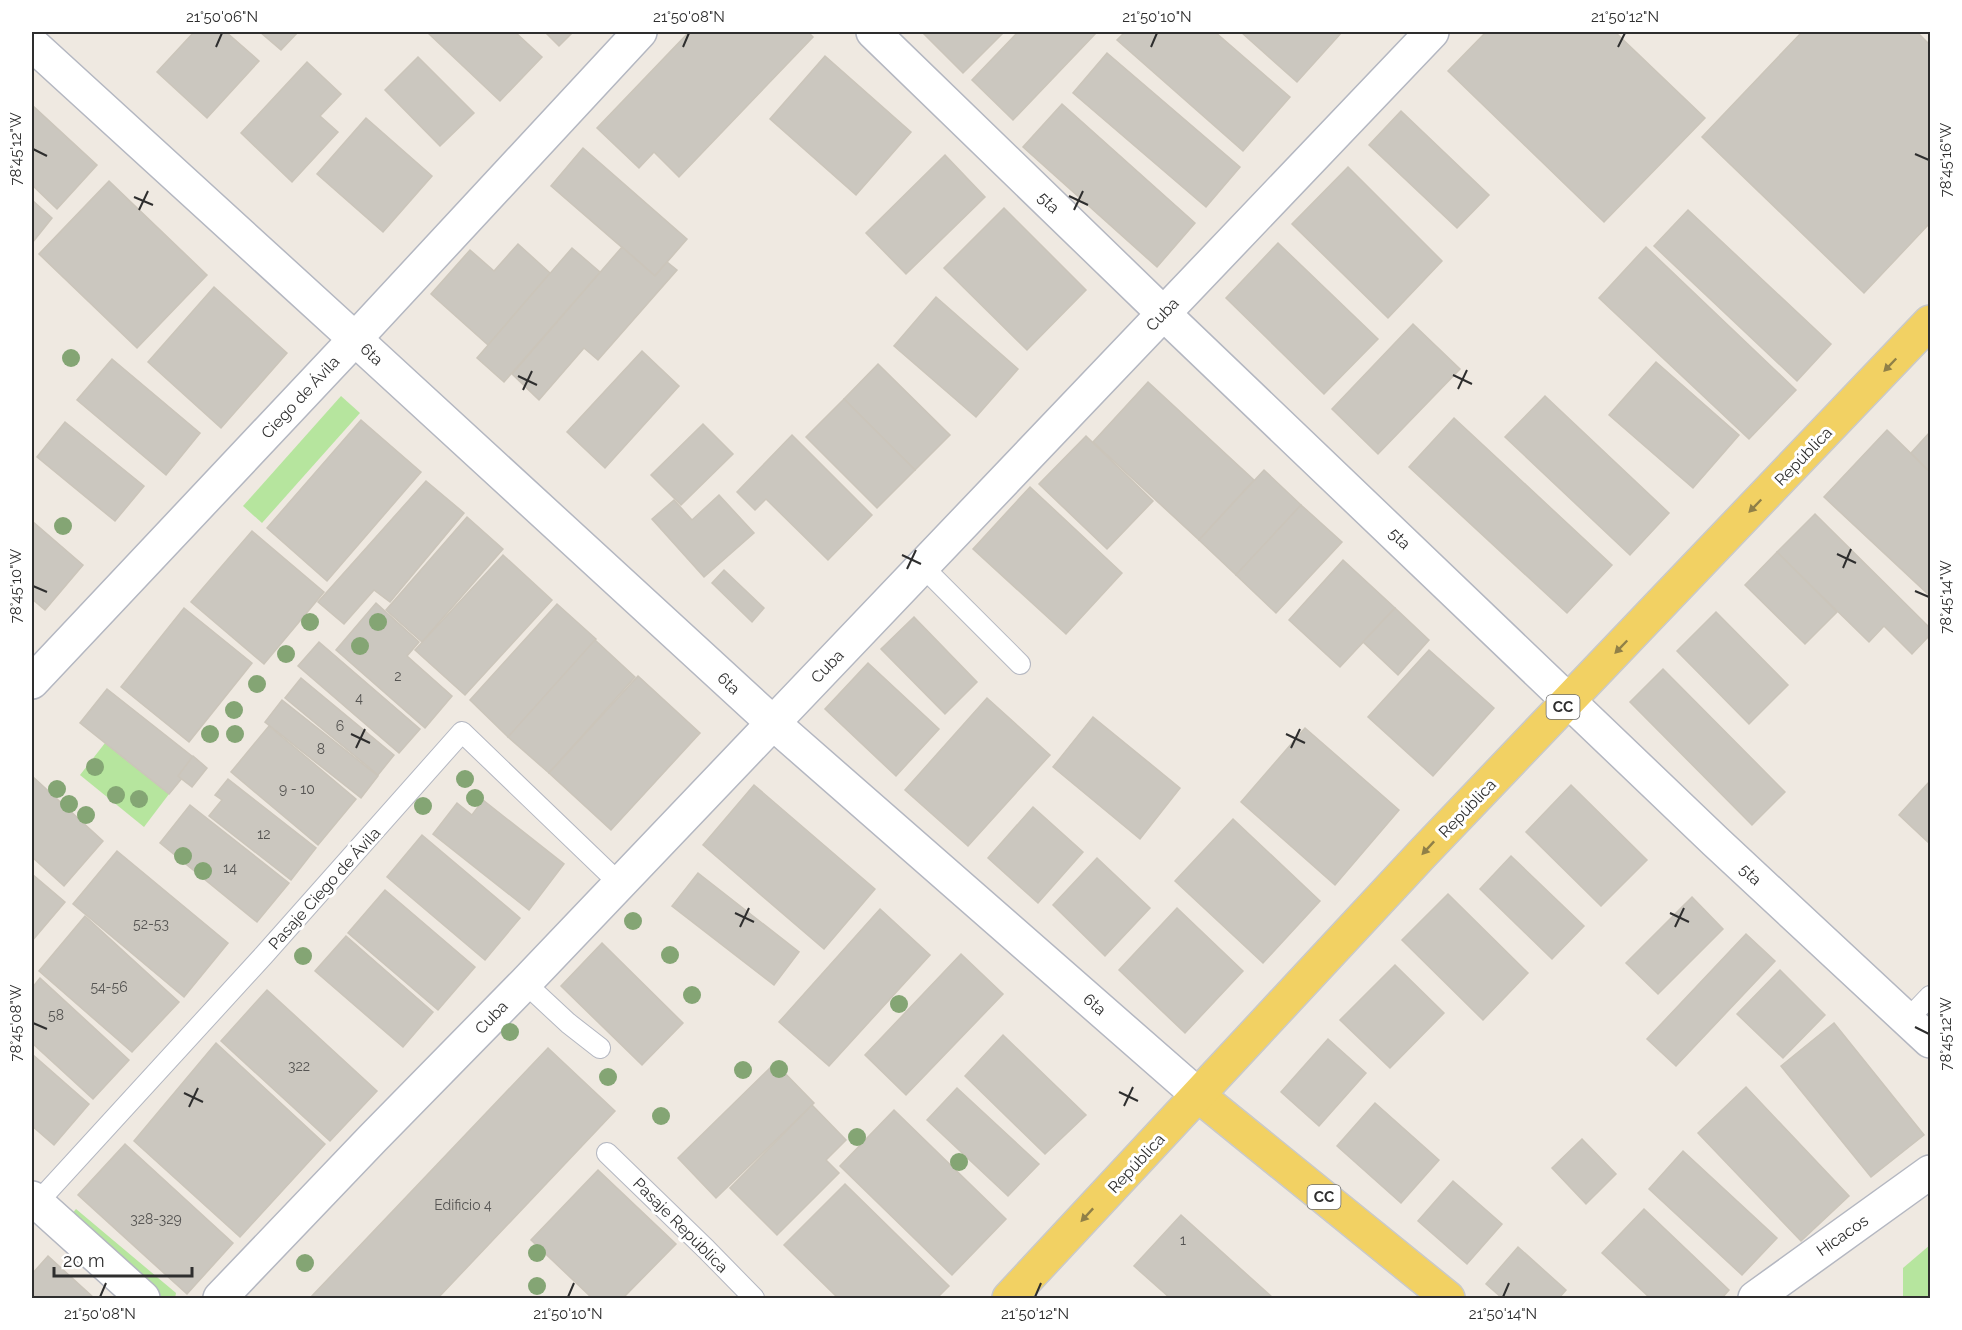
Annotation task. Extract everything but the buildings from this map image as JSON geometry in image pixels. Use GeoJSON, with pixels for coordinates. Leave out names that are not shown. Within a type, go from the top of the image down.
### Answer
{"type":"FeatureCollection","features":[{"type":"Feature","properties":{"kind":"main road","name":"República"},"geometry":{"type":"LineString","coordinates":[[1009,1299],[1422,854],[1930,322]]}},
{"type":"Feature","properties":{"kind":"main road","name":"6ta"},"geometry":{"type":"LineString","coordinates":[[1199,1096],[1448,1299]]}},
{"type":"Feature","properties":{"kind":"street","name":"Ciego de Ávila"},"geometry":{"type":"LineString","coordinates":[[32,682],[640,32]]}},
{"type":"Feature","properties":{"kind":"street","name":"5ta"},"geometry":{"type":"LineString","coordinates":[[873,32],[1715,841],[1919,1030]]}},
{"type":"Feature","properties":{"kind":"street","name":"Cuba"},"geometry":{"type":"LineString","coordinates":[[220,1299],[620,884],[1432,32]]}},
{"type":"Feature","properties":{"kind":"street","name":"6ta"},"geometry":{"type":"LineString","coordinates":[[32,44],[773,723],[1199,1096]]}},
{"type":"Feature","properties":{"kind":"street","name":"Hicacos"},"geometry":{"type":"LineString","coordinates":[[1755,1299],[1930,1172]]}},
{"type":"Feature","properties":{"kind":"street"},"geometry":{"type":"LineString","coordinates":[[34,1201],[143,1299]]}},
{"type":"Feature","properties":{"kind":"lane"},"geometry":{"type":"LineString","coordinates":[[922,566],[1020,664]]}},
{"type":"Feature","properties":{"kind":"lane","name":"Pasaje Ciego de Ávila"},"geometry":{"type":"LineString","coordinates":[[34,1201],[264,955],[462,732],[620,884]]}},
{"type":"Feature","properties":{"kind":"lane"},"geometry":{"type":"LineString","coordinates":[[525,983],[568,1023],[600,1048]]}},
{"type":"Feature","properties":{"kind":"lane"},"geometry":{"type":"LineString","coordinates":[[1919,1030],[1930,996]]}},
{"type":"Feature","properties":{"kind":"lane","name":"Pasaje República"},"geometry":{"type":"LineString","coordinates":[[607,1153],[754,1299]]}},
{"type":"Feature","properties":{"kind":"green space"},"geometry":{"type":"Polygon","coordinates":[[[341,396],[360,413],[262,523],[243,506],[341,396]]]}},
{"type":"Feature","properties":{"kind":"green space"},"geometry":{"type":"Polygon","coordinates":[[[105,743],[169,794],[144,827],[80,775],[105,743]]]}},
{"type":"Feature","properties":{"kind":"green space"},"geometry":{"type":"Polygon","coordinates":[[[76,1209],[176,1293],[175,1298],[160,1298],[70,1216],[76,1209]]]}},
{"type":"Feature","properties":{"kind":"green space"},"geometry":{"type":"Polygon","coordinates":[[[1930,1245],[1930,1298],[1903,1298],[1903,1268],[1930,1245]]]}}]}
